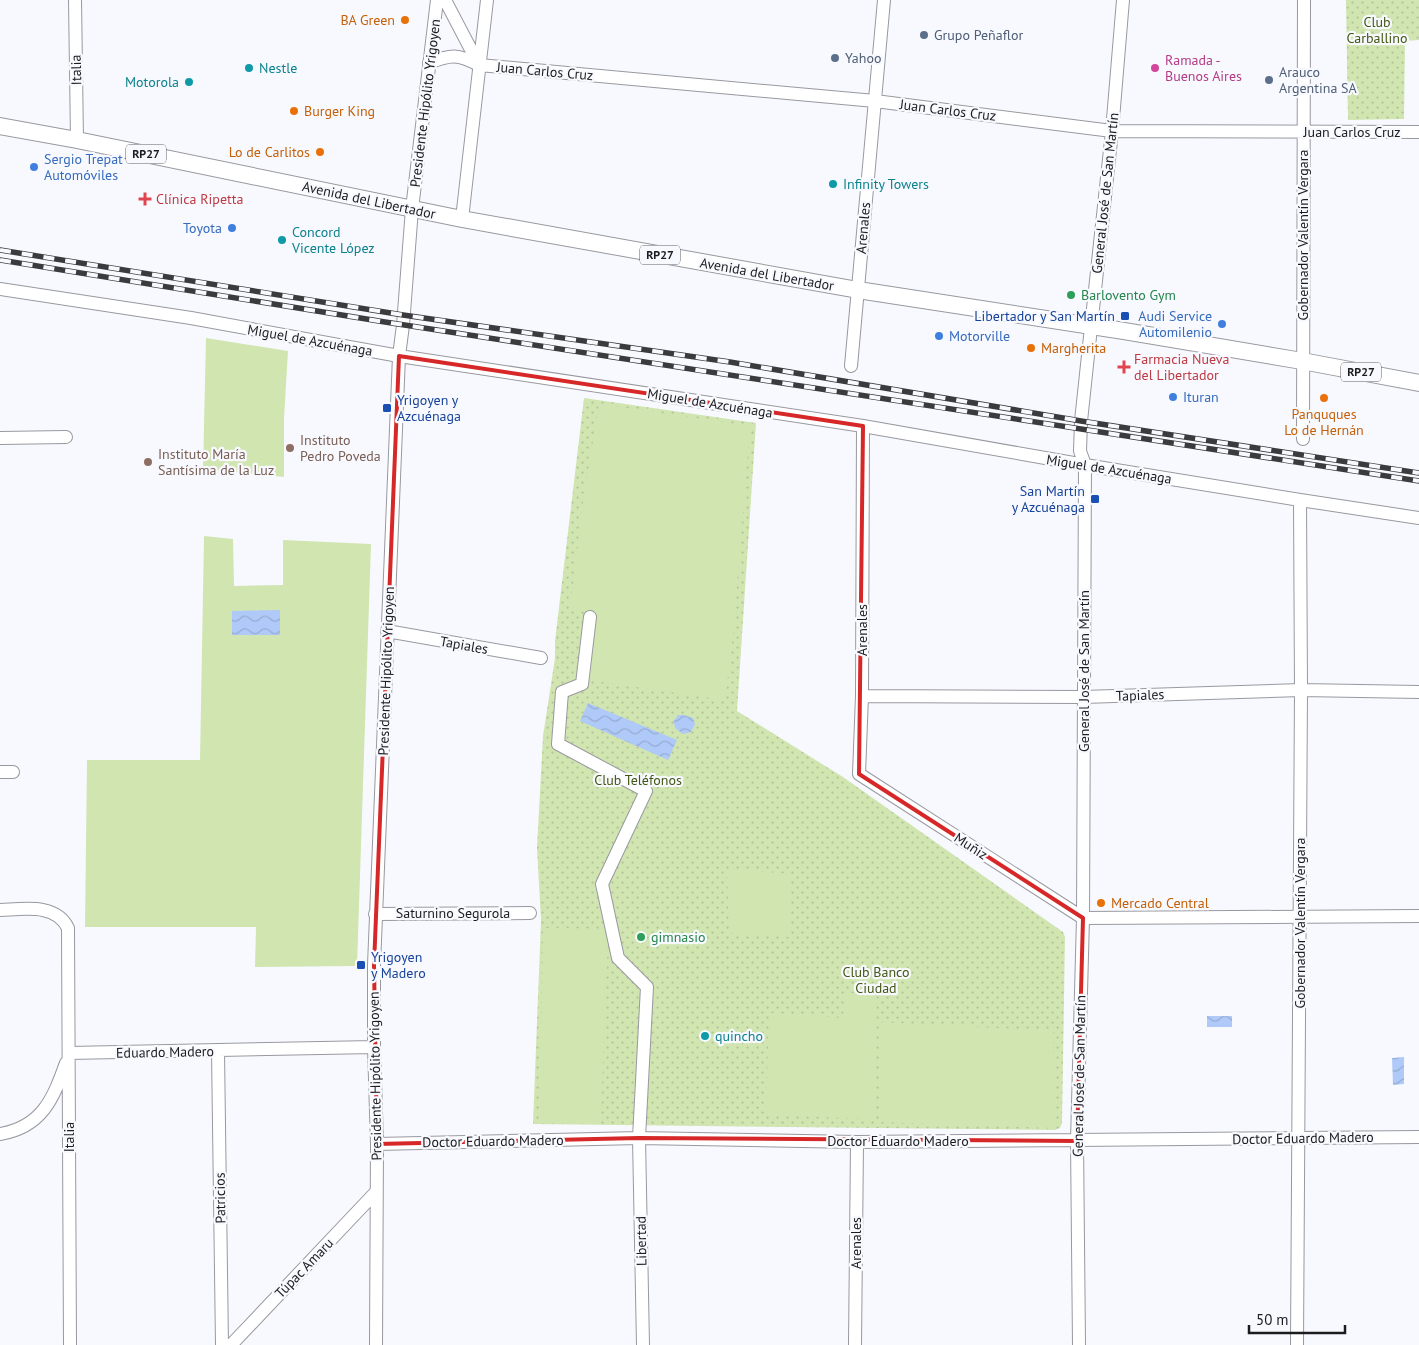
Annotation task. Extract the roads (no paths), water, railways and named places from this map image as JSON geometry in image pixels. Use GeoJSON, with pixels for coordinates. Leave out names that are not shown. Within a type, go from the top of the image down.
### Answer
{"type":"FeatureCollection","features":[{"type":"Feature","properties":{"kind":"main road","name":"Avenida del Libertador"},"geometry":{"type":"LineString","coordinates":[[0,126],[462,219],[858,290],[1302,361],[1419,383]]}},
{"type":"Feature","properties":{"kind":"street","name":"Italia"},"geometry":{"type":"LineString","coordinates":[[75,0],[77,140]]}},
{"type":"Feature","properties":{"kind":"street","name":"Presidente Hipólito Yrigoyen"},"geometry":{"type":"LineString","coordinates":[[376,1345],[375,914],[399,356],[412,209],[437,0]]}},
{"type":"Feature","properties":{"kind":"street","name":"Juan Carlos Cruz"},"geometry":{"type":"LineString","coordinates":[[444,0],[479,65]]}},
{"type":"Feature","properties":{"kind":"street"},"geometry":{"type":"LineString","coordinates":[[462,219],[487,0]]}},
{"type":"Feature","properties":{"kind":"street","name":"Arenales"},"geometry":{"type":"LineString","coordinates":[[851,366],[884,0]]}},
{"type":"Feature","properties":{"kind":"street","name":"General José de San Martín"},"geometry":{"type":"LineString","coordinates":[[1079,1345],[1077,1141],[1083,918],[1085,465],[1080,451],[1090,326],[1112,131],[1123,0]]}},
{"type":"Feature","properties":{"kind":"street","name":"Gobernador Valentín Vergara"},"geometry":{"type":"LineString","coordinates":[[1303,439],[1304,0]]}},
{"type":"Feature","properties":{"kind":"street","name":"Juan Carlos Cruz"},"geometry":{"type":"LineString","coordinates":[[429,63],[444,57],[463,56],[479,65],[875,101],[1112,131],[1419,132]]}},
{"type":"Feature","properties":{"kind":"street","name":"Miguel de Azcuénaga"},"geometry":{"type":"LineString","coordinates":[[0,289],[191,318],[399,356],[863,426],[1085,465],[1419,518]]}},
{"type":"Feature","properties":{"kind":"street","name":"Arenales"},"geometry":{"type":"LineString","coordinates":[[859,774],[862,696],[863,426]]}},
{"type":"Feature","properties":{"kind":"street"},"geometry":{"type":"LineString","coordinates":[[0,438],[66,437]]}},
{"type":"Feature","properties":{"kind":"street","name":"Gobernador Valentín Vergara"},"geometry":{"type":"LineString","coordinates":[[1297,1345],[1301,690],[1300,500]]}},
{"type":"Feature","properties":{"kind":"street","name":"Libertad"},"geometry":{"type":"LineString","coordinates":[[590,617],[582,684],[562,692],[558,744],[646,791],[602,884],[618,958],[647,987],[639,1138],[643,1345]]}},
{"type":"Feature","properties":{"kind":"street","name":"Tapiales"},"geometry":{"type":"LineString","coordinates":[[387,631],[541,658]]}},
{"type":"Feature","properties":{"kind":"street","name":"Tapiales"},"geometry":{"type":"LineString","coordinates":[[862,696],[1083,697],[1301,690],[1419,692]]}},
{"type":"Feature","properties":{"kind":"street","name":"Muñiz"},"geometry":{"type":"LineString","coordinates":[[859,774],[1083,918]]}},
{"type":"Feature","properties":{"kind":"street","name":"Italia"},"geometry":{"type":"LineString","coordinates":[[0,910],[48,911],[58,914],[65,920],[68,928],[70,1345]]}},
{"type":"Feature","properties":{"kind":"street","name":"Saturnino Segurola"},"geometry":{"type":"LineString","coordinates":[[375,914],[530,913]]}},
{"type":"Feature","properties":{"kind":"street"},"geometry":{"type":"LineString","coordinates":[[1083,918],[1419,916]]}},
{"type":"Feature","properties":{"kind":"street","name":"Eduardo Madero"},"geometry":{"type":"LineString","coordinates":[[69,1053],[374,1047]]}},
{"type":"Feature","properties":{"kind":"street","name":"Patricios"},"geometry":{"type":"LineString","coordinates":[[218,1051],[222,1345]]}},
{"type":"Feature","properties":{"kind":"street"},"geometry":{"type":"LineString","coordinates":[[0,1134],[22,1127],[42,1112],[51,1101],[69,1053]]}},
{"type":"Feature","properties":{"kind":"street","name":"Doctor Eduardo Madero"},"geometry":{"type":"LineString","coordinates":[[377,1144],[639,1138],[856,1142],[1419,1137]]}},
{"type":"Feature","properties":{"kind":"street","name":"Arenales"},"geometry":{"type":"LineString","coordinates":[[855,1345],[856,1142]]}},
{"type":"Feature","properties":{"kind":"street","name":"Túpac Amaru"},"geometry":{"type":"LineString","coordinates":[[231,1345],[376,1192]]}},
{"type":"Feature","properties":{"kind":"water"},"geometry":{"type":"Polygon","coordinates":[[[280,610],[280,635],[232,635],[232,611],[280,610]]]}},
{"type":"Feature","properties":{"kind":"water"},"geometry":{"type":"Polygon","coordinates":[[[588,703],[677,740],[668,760],[580,721],[588,703]]]}},
{"type":"Feature","properties":{"kind":"water"},"geometry":{"type":"Polygon","coordinates":[[[678,715],[693,718],[695,724],[691,732],[683,734],[676,729],[673,722],[678,715]]]}},
{"type":"Feature","properties":{"kind":"water"},"geometry":{"type":"Polygon","coordinates":[[[1207,1016],[1232,1016],[1232,1027],[1207,1027],[1207,1016]]]}},
{"type":"Feature","properties":{"kind":"water"},"geometry":{"type":"Polygon","coordinates":[[[1404,1057],[1404,1084],[1393,1085],[1392,1058],[1404,1057]]]}},
{"type":"Feature","properties":{"kind":"railway"},"geometry":{"type":"LineString","coordinates":[[0,250],[403,315],[730,362],[1081,421],[1419,473]]}},
{"type":"Feature","properties":{"kind":"railway"},"geometry":{"type":"LineString","coordinates":[[0,260],[385,322],[1419,481]]}},
{"type":"Feature","properties":{"kind":"place","name":"BA Green"},"geometry":{"type":"Point","coordinates":[405,20]}},
{"type":"Feature","properties":{"kind":"place","name":"Grupo Peñaflor"},"geometry":{"type":"Point","coordinates":[924,35]}},
{"type":"Feature","properties":{"kind":"place","name":"Yahoo"},"geometry":{"type":"Point","coordinates":[835,58]}},
{"type":"Feature","properties":{"kind":"place","name":"Nestle"},"geometry":{"type":"Point","coordinates":[249,68]}},
{"type":"Feature","properties":{"kind":"place","name":"Ramada - Buenos Aires"},"geometry":{"type":"Point","coordinates":[1155,68]}},
{"type":"Feature","properties":{"kind":"place","name":"Arauco Argentina SA"},"geometry":{"type":"Point","coordinates":[1269,80]}},
{"type":"Feature","properties":{"kind":"place","name":"Motorola"},"geometry":{"type":"Point","coordinates":[189,82]}},
{"type":"Feature","properties":{"kind":"place","name":"Burger King"},"geometry":{"type":"Point","coordinates":[294,111]}},
{"type":"Feature","properties":{"kind":"place","name":"Lo de Carlitos"},"geometry":{"type":"Point","coordinates":[320,152]}},
{"type":"Feature","properties":{"kind":"place","name":"Sergio Trepat Automóviles"},"geometry":{"type":"Point","coordinates":[34,167]}},
{"type":"Feature","properties":{"kind":"place","name":"Infinity Towers"},"geometry":{"type":"Point","coordinates":[833,184]}},
{"type":"Feature","properties":{"kind":"place","name":"Clínica Ripetta"},"geometry":{"type":"Point","coordinates":[145,199]}},
{"type":"Feature","properties":{"kind":"place","name":"Toyota"},"geometry":{"type":"Point","coordinates":[232,228]}},
{"type":"Feature","properties":{"kind":"place","name":"Concord Vicente López"},"geometry":{"type":"Point","coordinates":[282,240]}},
{"type":"Feature","properties":{"kind":"place","name":"Barlovento Gym"},"geometry":{"type":"Point","coordinates":[1071,295]}},
{"type":"Feature","properties":{"kind":"place","name":"Libertador y San Martín"},"geometry":{"type":"Point","coordinates":[1125,316]}},
{"type":"Feature","properties":{"kind":"place","name":"Audi Service Automilenio"},"geometry":{"type":"Point","coordinates":[1222,324]}},
{"type":"Feature","properties":{"kind":"place","name":"Motorville"},"geometry":{"type":"Point","coordinates":[939,336]}},
{"type":"Feature","properties":{"kind":"place","name":"Margherita"},"geometry":{"type":"Point","coordinates":[1031,348]}},
{"type":"Feature","properties":{"kind":"place","name":"Farmacia Nueva del Libertador"},"geometry":{"type":"Point","coordinates":[1124,367]}},
{"type":"Feature","properties":{"kind":"place","name":"Ituran"},"geometry":{"type":"Point","coordinates":[1173,397]}},
{"type":"Feature","properties":{"kind":"place","name":"Panquques Lo de Hernán"},"geometry":{"type":"Point","coordinates":[1324,398]}},
{"type":"Feature","properties":{"kind":"place","name":"Yrigoyen y Azcuénaga"},"geometry":{"type":"Point","coordinates":[387,408]}},
{"type":"Feature","properties":{"kind":"place","name":"Instituto Pedro Poveda"},"geometry":{"type":"Point","coordinates":[290,448]}},
{"type":"Feature","properties":{"kind":"place","name":"Instituto María Santísima de la Luz"},"geometry":{"type":"Point","coordinates":[148,462]}},
{"type":"Feature","properties":{"kind":"place","name":"San Martín y Azcuénaga"},"geometry":{"type":"Point","coordinates":[1095,499]}},
{"type":"Feature","properties":{"kind":"place","name":"Mercado Central"},"geometry":{"type":"Point","coordinates":[1101,903]}},
{"type":"Feature","properties":{"kind":"place","name":"gimnasio"},"geometry":{"type":"Point","coordinates":[641,937]}},
{"type":"Feature","properties":{"kind":"place","name":"Yrigoyen y Madero"},"geometry":{"type":"Point","coordinates":[361,965]}},
{"type":"Feature","properties":{"kind":"place","name":"quincho"},"geometry":{"type":"Point","coordinates":[705,1036]}},
{"type":"Feature","properties":{"kind":"park label","name":"Club Carballino"},"geometry":{"type":"Point","coordinates":[1377,30]}},
{"type":"Feature","properties":{"kind":"park label","name":"Club Teléfonos"},"geometry":{"type":"Point","coordinates":[638,780]}},
{"type":"Feature","properties":{"kind":"park label","name":"Club Banco Ciudad"},"geometry":{"type":"Point","coordinates":[876,980]}}]}
